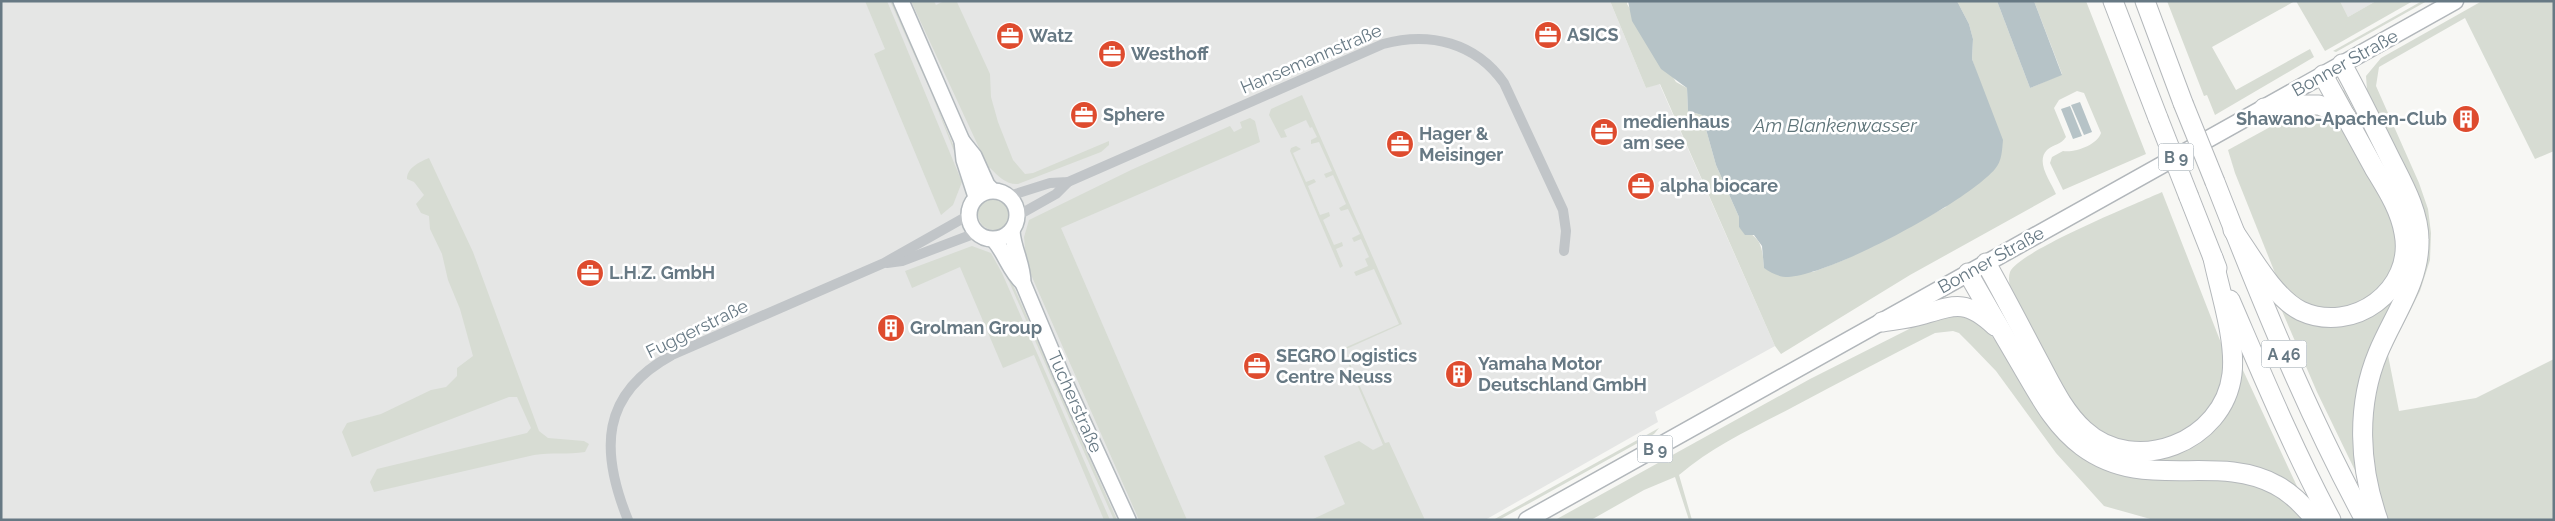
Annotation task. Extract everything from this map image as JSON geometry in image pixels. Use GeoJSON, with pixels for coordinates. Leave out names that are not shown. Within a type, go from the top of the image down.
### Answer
{"type":"FeatureCollection","features":[{"type":"Feature","properties":{"kind":"highway","name":"A 46"},"geometry":{"type":"LineString","coordinates":[[2113,1],[2213,258],[2267,388],[2310,481],[2331,520]]}},
{"type":"Feature","properties":{"kind":"highway","name":"A 46"},"geometry":{"type":"LineString","coordinates":[[2145,1],[2278,343],[2336,467],[2364,520]]}},
{"type":"Feature","properties":{"kind":"highway"},"geometry":{"type":"LineString","coordinates":[[2342,64],[2406,190],[2416,218],[2419,238],[2416,272],[2378,353],[2365,397],[2362,422],[2363,452],[2366,478],[2378,520]]}},
{"type":"Feature","properties":{"kind":"highway"},"geometry":{"type":"LineString","coordinates":[[2233,230],[2279,294],[2300,310],[2329,318],[2345,317],[2361,312],[2388,293],[2402,268],[2406,249],[2405,234],[2392,200],[2323,75]]}},
{"type":"Feature","properties":{"kind":"highway"},"geometry":{"type":"LineString","coordinates":[[2264,108],[2288,111],[2305,105],[2319,105],[2346,116]]}},
{"type":"Feature","properties":{"kind":"highway"},"geometry":{"type":"LineString","coordinates":[[1986,263],[2055,392],[2076,422],[2084,431],[2108,445],[2120,449],[2145,452],[2170,448],[2192,437],[2211,420],[2230,387],[2231,344],[2213,258]]}},
{"type":"Feature","properties":{"kind":"highway"},"geometry":{"type":"LineString","coordinates":[[1968,273],[2056,422],[2076,441],[2099,458],[2135,470],[2226,472],[2258,478],[2287,492],[2316,520]]}},
{"type":"Feature","properties":{"kind":"highway"},"geometry":{"type":"LineString","coordinates":[[1882,322],[1913,317],[1955,305],[1977,312],[2001,331]]}},
{"type":"Feature","properties":{"kind":"main road"},"geometry":{"type":"LineString","coordinates":[[901,1],[962,141],[974,156],[987,185],[992,190],[1009,196],[1016,208],[1017,216],[1012,231],[1005,236],[994,240],[976,232],[970,224],[968,215],[976,197],[964,160],[962,141]]}},
{"type":"Feature","properties":{"kind":"main road","name":"Bonner Straße"},"geometry":{"type":"LineString","coordinates":[[1527,520],[2455,1]]}},
{"type":"Feature","properties":{"kind":"main road"},"geometry":{"type":"LineString","coordinates":[[976,197],[992,190]]}},
{"type":"Feature","properties":{"kind":"main road","name":"Tucherstraße"},"geometry":{"type":"LineString","coordinates":[[1012,231],[1012,240],[1023,268],[1023,283],[1062,376],[1128,520]]}},
{"type":"Feature","properties":{"kind":"main road","name":"Tucherstraße"},"geometry":{"type":"LineString","coordinates":[[994,240],[1012,273],[1023,283]]}},
{"type":"Feature","properties":{"kind":"street","name":"Hansemannstraße"},"geometry":{"type":"LineString","coordinates":[[1009,196],[1050,183],[1068,182],[1372,48],[1393,42],[1433,39],[1450,42],[1474,53],[1504,83],[1563,210],[1566,231],[1564,252]]}},
{"type":"Feature","properties":{"kind":"street","name":"Hansemannstraße"},"geometry":{"type":"LineString","coordinates":[[1017,216],[1056,194],[1068,182]]}},
{"type":"Feature","properties":{"kind":"street","name":"Fuggerstraße"},"geometry":{"type":"LineString","coordinates":[[628,520],[612,474],[610,450],[616,414],[626,394],[638,379],[652,367],[672,355],[884,263],[968,215]]}},
{"type":"Feature","properties":{"kind":"street","name":"Fuggerstraße"},"geometry":{"type":"LineString","coordinates":[[884,263],[902,261],[976,232]]}},
{"type":"Feature","properties":{"kind":"shaded area"},"geometry":{"type":"Polygon","coordinates":[[[1,1],[1610,1],[1646,88],[1659,83],[1775,346],[1655,412],[1658,422],[1485,520],[1,520],[1,1]]]}},
{"type":"Feature","properties":{"kind":"shaded area"},"geometry":{"type":"Polygon","coordinates":[[[865,1],[887,1],[962,182],[953,205],[941,215],[874,54],[885,49],[865,1]]]}},
{"type":"Feature","properties":{"kind":"shaded area"},"geometry":{"type":"Polygon","coordinates":[[[890,1],[893,1],[967,178],[965,179],[930,90],[890,1]]]}},
{"type":"Feature","properties":{"kind":"shaded area"},"geometry":{"type":"Polygon","coordinates":[[[911,1],[934,1],[936,5],[944,1],[957,2],[990,74],[991,97],[998,122],[1013,160],[1025,174],[1033,173],[1109,141],[1109,145],[1101,152],[1018,184],[999,177],[990,168],[986,170],[984,166],[987,165],[911,1]]]}},
{"type":"Feature","properties":{"kind":"shaded area"},"geometry":{"type":"Polygon","coordinates":[[[1610,1],[1628,1],[1627,4],[1676,82],[1687,88],[1688,111],[1702,115],[1716,165],[1739,217],[1739,227],[1759,242],[1764,268],[1813,272],[1844,260],[1946,207],[1984,95],[1972,59],[1973,39],[1969,24],[1957,1],[1997,1],[2030,88],[2062,74],[2034,1],[2086,1],[2146,154],[2063,190],[2050,163],[2052,157],[2063,151],[2073,151],[2085,147],[2095,141],[2101,133],[2084,93],[2077,91],[2059,100],[2054,108],[2066,137],[2062,142],[2047,150],[2043,160],[2045,172],[2056,194],[1910,275],[1781,354],[1775,346],[1660,84],[1646,88],[1610,1]]]}},
{"type":"Feature","properties":{"kind":"shaded area"},"geometry":{"type":"Polygon","coordinates":[[[2167,1],[2295,1],[2212,47],[2236,90],[2310,49],[2314,57],[2215,115],[2207,95],[2204,96],[2167,1]]]}},
{"type":"Feature","properties":{"kind":"shaded area"},"geometry":{"type":"Polygon","coordinates":[[[2296,1],[2340,1],[2348,17],[2376,1],[2413,1],[2325,51],[2296,1]]]}},
{"type":"Feature","properties":{"kind":"shaded area"},"geometry":{"type":"Polygon","coordinates":[[[2340,1],[2376,1],[2348,17],[2340,1]]]}},
{"type":"Feature","properties":{"kind":"shaded area"},"geometry":{"type":"Polygon","coordinates":[[[2422,1],[2427,1],[2336,52],[2333,51],[2422,1]]]}},
{"type":"Feature","properties":{"kind":"shaded area"},"geometry":{"type":"Polygon","coordinates":[[[2482,1],[2554,1],[2554,151],[2535,159],[2465,18],[2379,67],[2376,86],[2419,183],[2428,209],[2431,233],[2430,260],[2420,291],[2388,355],[2399,411],[2476,398],[2554,359],[2554,520],[2387,520],[2378,503],[2369,459],[2374,382],[2403,316],[2388,135],[2367,90],[2366,76],[2381,58],[2482,1]]]}},
{"type":"Feature","properties":{"kind":"shaded area"},"geometry":{"type":"Polygon","coordinates":[[[2344,90],[2374,150],[2413,253],[2375,349],[2363,487],[2317,392],[2279,304],[2356,319],[2409,250],[2338,93],[2344,90]]]}},
{"type":"Feature","properties":{"kind":"shaded area"},"geometry":{"type":"Polygon","coordinates":[[[1302,95],[1402,324],[1344,350],[1385,443],[1389,442],[1425,520],[1311,520],[1345,504],[1324,456],[1359,441],[1373,450],[1383,445],[1342,349],[1399,324],[1374,269],[1356,276],[1354,272],[1368,266],[1365,259],[1369,257],[1361,239],[1354,242],[1352,238],[1360,234],[1348,209],[1341,211],[1339,208],[1346,204],[1333,175],[1326,178],[1324,174],[1332,171],[1319,142],[1311,144],[1311,140],[1317,137],[1312,127],[1310,128],[1306,120],[1284,130],[1287,137],[1281,138],[1269,115],[1271,109],[1302,95]]]}},
{"type":"Feature","properties":{"kind":"shaded area"},"geometry":{"type":"Polygon","coordinates":[[[2306,110],[2339,121],[2387,204],[2397,234],[2395,263],[2384,286],[2357,307],[2318,311],[2281,288],[2235,173],[2228,150],[2296,113],[2306,110]]]}},
{"type":"Feature","properties":{"kind":"shaded area"},"geometry":{"type":"Polygon","coordinates":[[[1250,118],[1255,121],[1260,142],[1061,228],[1187,520],[1139,520],[1021,252],[1025,249],[1024,237],[1029,220],[1131,170],[1230,126],[1234,132],[1242,128],[1240,122],[1250,118]]]}},
{"type":"Feature","properties":{"kind":"shaded area"},"geometry":{"type":"Polygon","coordinates":[[[1296,146],[1301,149],[1293,153],[1306,182],[1314,179],[1316,182],[1308,186],[1320,215],[1329,212],[1330,216],[1323,220],[1334,245],[1342,242],[1343,246],[1336,249],[1343,266],[1340,268],[1290,151],[1291,148],[1296,146]]]}},
{"type":"Feature","properties":{"kind":"shaded area"},"geometry":{"type":"Polygon","coordinates":[[[429,158],[473,252],[539,431],[548,438],[584,441],[589,444],[585,452],[534,455],[374,492],[370,482],[377,469],[527,433],[531,428],[517,397],[509,397],[352,457],[342,432],[347,423],[381,414],[431,390],[446,387],[457,376],[457,368],[473,356],[460,309],[448,280],[442,254],[430,229],[429,216],[421,213],[416,204],[424,195],[414,182],[407,179],[411,169],[429,158]]]}},
{"type":"Feature","properties":{"kind":"shaded area"},"geometry":{"type":"Polygon","coordinates":[[[2162,192],[2223,348],[2224,372],[2220,389],[2212,406],[2186,432],[2147,444],[2126,441],[2110,436],[2093,425],[2071,405],[2014,298],[2009,279],[2010,272],[2018,263],[2034,252],[2162,192]]]}},
{"type":"Feature","properties":{"kind":"shaded area"},"geometry":{"type":"Polygon","coordinates":[[[994,198],[1006,202],[1010,214],[1006,226],[994,230],[982,226],[978,214],[982,202],[994,198]]]}},
{"type":"Feature","properties":{"kind":"shaded area"},"geometry":{"type":"Polygon","coordinates":[[[972,246],[991,253],[1002,273],[1110,520],[1104,520],[1034,355],[1003,368],[960,267],[912,288],[905,271],[972,246]]]}},
{"type":"Feature","properties":{"kind":"shaded area"},"geometry":{"type":"Polygon","coordinates":[[[1002,260],[1117,520],[1114,520],[1000,261],[1002,260]]]}},
{"type":"Feature","properties":{"kind":"shaded area"},"geometry":{"type":"Polygon","coordinates":[[[1995,294],[2024,352],[2060,410],[2083,434],[2108,450],[2138,457],[2173,451],[2199,438],[2218,418],[2226,406],[2241,366],[2302,497],[2282,482],[2260,472],[2211,465],[2139,463],[2116,457],[2093,447],[2072,430],[2059,416],[2037,384],[1991,297],[1995,294]]]}},
{"type":"Feature","properties":{"kind":"shaded area"},"geometry":{"type":"Polygon","coordinates":[[[1956,313],[1974,321],[1998,343],[2038,409],[2058,436],[2207,479],[2241,481],[2274,492],[2306,520],[2154,520],[2104,506],[2056,453],[1996,371],[1959,333],[1953,331],[1935,333],[1899,351],[1734,438],[1692,465],[1679,475],[1692,520],[1689,520],[1675,477],[1644,490],[1591,520],[1555,520],[1810,379],[1919,324],[1956,313]]]}},
{"type":"Feature","properties":{"kind":"shaded area"},"geometry":{"type":"Polygon","coordinates":[[[1659,428],[1654,434],[1499,520],[1493,520],[1659,428]]]}},
{"type":"Feature","properties":{"kind":"water","name":"Am Blankenwasser"},"geometry":{"type":"Polygon","coordinates":[[[1628,1],[1957,1],[1969,24],[1973,39],[1972,59],[2003,140],[1999,162],[1995,169],[1980,183],[1957,200],[1897,235],[1865,251],[1808,273],[1788,277],[1769,272],[1764,268],[1762,246],[1754,235],[1745,235],[1739,227],[1739,217],[1716,165],[1702,115],[1688,111],[1687,88],[1661,69],[1632,21],[1628,1]]]}},
{"type":"Feature","properties":{"kind":"water"},"geometry":{"type":"Polygon","coordinates":[[[1997,1],[2034,1],[2062,75],[2030,88],[1997,1]]]}},
{"type":"Feature","properties":{"kind":"water"},"geometry":{"type":"Polygon","coordinates":[[[2080,102],[2092,132],[2084,135],[2071,105],[2080,102]]]}},
{"type":"Feature","properties":{"kind":"water"},"geometry":{"type":"Polygon","coordinates":[[[2070,106],[2082,136],[2073,139],[2061,109],[2070,106]]]}},
{"type":"Feature","properties":{"kind":"place","name":"ASICS"},"geometry":{"type":"Point","coordinates":[1548,35]}},
{"type":"Feature","properties":{"kind":"place","name":"Watz"},"geometry":{"type":"Point","coordinates":[1010,36]}},
{"type":"Feature","properties":{"kind":"place","name":"Westhoff"},"geometry":{"type":"Point","coordinates":[1112,54]}},
{"type":"Feature","properties":{"kind":"place","name":"Sphere"},"geometry":{"type":"Point","coordinates":[1084,115]}},
{"type":"Feature","properties":{"kind":"place","name":"Shawano-Apachen-Club"},"geometry":{"type":"Point","coordinates":[2466,119]}},
{"type":"Feature","properties":{"kind":"place","name":"medienhaus am see"},"geometry":{"type":"Point","coordinates":[1604,132]}},
{"type":"Feature","properties":{"kind":"place","name":"Hager & Meisinger"},"geometry":{"type":"Point","coordinates":[1400,144]}},
{"type":"Feature","properties":{"kind":"place","name":"alpha biocare"},"geometry":{"type":"Point","coordinates":[1641,186]}},
{"type":"Feature","properties":{"kind":"place","name":"L.H.Z. GmbH"},"geometry":{"type":"Point","coordinates":[590,273]}},
{"type":"Feature","properties":{"kind":"place","name":"Grolman Group"},"geometry":{"type":"Point","coordinates":[891,328]}},
{"type":"Feature","properties":{"kind":"place","name":"SEGRO Logistics Centre Neuss"},"geometry":{"type":"Point","coordinates":[1257,366]}},
{"type":"Feature","properties":{"kind":"place","name":"Yamaha Motor Deutschland GmbH"},"geometry":{"type":"Point","coordinates":[1459,374]}}]}
